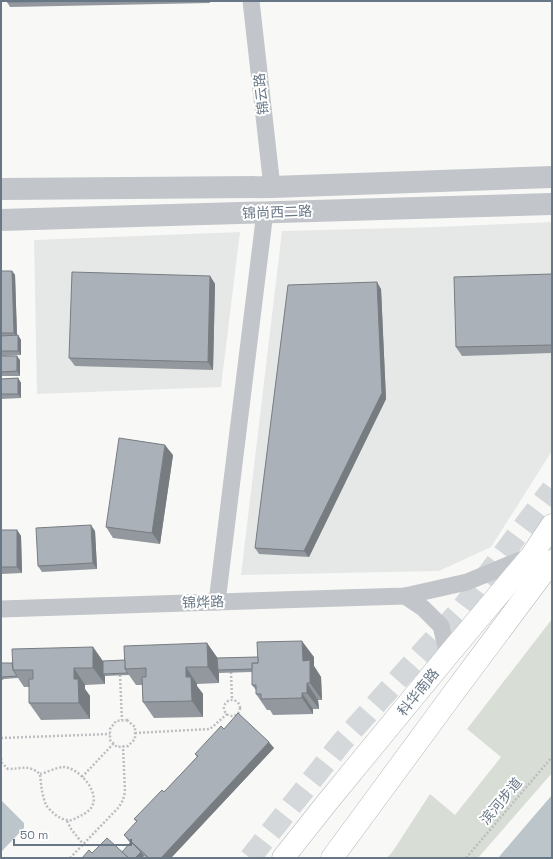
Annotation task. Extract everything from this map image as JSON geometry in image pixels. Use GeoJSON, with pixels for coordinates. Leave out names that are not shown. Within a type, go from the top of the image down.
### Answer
{"type":"FeatureCollection","features":[{"type":"Feature","properties":{"kind":"main road","name":"科华南路"},"geometry":{"type":"LineString","coordinates":[[332,858],[452,695],[542,558],[552,525]]}},
{"type":"Feature","properties":{"kind":"main road","name":"科华南路"},"geometry":{"type":"LineString","coordinates":[[283,858],[448,655],[542,558]]}},
{"type":"Feature","properties":{"kind":"street","name":"锦云路"},"geometry":{"type":"LineString","coordinates":[[251,1],[272,187]]}},
{"type":"Feature","properties":{"kind":"street"},"geometry":{"type":"LineString","coordinates":[[1,189],[272,187],[552,177]]}},
{"type":"Feature","properties":{"kind":"street","name":"锦尚西二路"},"geometry":{"type":"LineString","coordinates":[[1,220],[552,204]]}},
{"type":"Feature","properties":{"kind":"street"},"geometry":{"type":"LineString","coordinates":[[217,602],[265,212]]}},
{"type":"Feature","properties":{"kind":"street","name":"锦烨路"},"geometry":{"type":"LineString","coordinates":[[1,609],[406,596],[467,582],[542,558]]}},
{"type":"Feature","properties":{"kind":"street"},"geometry":{"type":"LineString","coordinates":[[406,596],[423,608],[441,626],[448,655]]}},
{"type":"Feature","properties":{"kind":"path"},"geometry":{"type":"LineString","coordinates":[[231,672],[232,700]]}},
{"type":"Feature","properties":{"kind":"path"},"geometry":{"type":"LineString","coordinates":[[120,675],[122,720]]}},
{"type":"Feature","properties":{"kind":"path"},"geometry":{"type":"LineString","coordinates":[[229,700],[237,701],[240,706],[239,713],[234,716],[227,714],[224,709],[225,704],[229,700]]}},
{"type":"Feature","properties":{"kind":"path"},"geometry":{"type":"LineString","coordinates":[[134,733],[210,729],[227,714]]}},
{"type":"Feature","properties":{"kind":"path"},"geometry":{"type":"LineString","coordinates":[[127,720],[134,727],[134,733],[135,739],[128,746],[117,747],[110,740],[110,729],[116,721],[127,720]]}},
{"type":"Feature","properties":{"kind":"path"},"geometry":{"type":"LineString","coordinates":[[1,738],[110,734]]}},
{"type":"Feature","properties":{"kind":"path"},"geometry":{"type":"LineString","coordinates":[[82,777],[114,743]]}},
{"type":"Feature","properties":{"kind":"path"},"geometry":{"type":"LineString","coordinates":[[70,858],[119,807],[123,800],[125,792],[123,746]]}},
{"type":"Feature","properties":{"kind":"path","name":"滨河步道"},"geometry":{"type":"LineString","coordinates":[[466,858],[552,757]]}},
{"type":"Feature","properties":{"kind":"path"},"geometry":{"type":"LineString","coordinates":[[1,758],[2,763],[8,769],[29,768],[34,769],[40,774],[42,794],[47,806],[57,816],[67,820],[74,819],[87,812],[93,805],[94,796],[90,787],[82,777],[72,769],[63,767],[40,774]]}},
{"type":"Feature","properties":{"kind":"path"},"geometry":{"type":"LineString","coordinates":[[67,820],[71,829],[83,844]]}},
{"type":"Feature","properties":{"kind":"shaded area"},"geometry":{"type":"Polygon","coordinates":[[[552,222],[552,451],[491,547],[439,571],[241,575],[282,231],[552,222]]]}},
{"type":"Feature","properties":{"kind":"shaded area"},"geometry":{"type":"Polygon","coordinates":[[[240,232],[221,387],[37,394],[34,240],[240,232]]]}},
{"type":"Feature","properties":{"kind":"shaded area"},"geometry":{"type":"Polygon","coordinates":[[[552,619],[552,773],[478,858],[387,858],[430,794],[455,815],[501,757],[467,729],[552,619]]]}},
{"type":"Feature","properties":{"kind":"shaded area"},"geometry":{"type":"Polygon","coordinates":[[[552,795],[552,858],[498,858],[552,795]]]}},
{"type":"Feature","properties":{"kind":"shaded area"},"geometry":{"type":"Polygon","coordinates":[[[1,800],[24,823],[24,828],[1,852],[1,800]]]}},
{"type":"Feature","properties":{"kind":"building"},"geometry":{"type":"Polygon","coordinates":[[[7,1],[96,1],[7,2],[7,1]]]}},
{"type":"Feature","properties":{"kind":"building"},"geometry":{"type":"Polygon","coordinates":[[[1,271],[12,271],[14,333],[1,333],[1,271]]]}},
{"type":"Feature","properties":{"kind":"building"},"geometry":{"type":"Polygon","coordinates":[[[72,272],[210,276],[208,362],[69,358],[72,272]]]}},
{"type":"Feature","properties":{"kind":"building"},"geometry":{"type":"Polygon","coordinates":[[[552,274],[552,345],[456,347],[454,277],[552,274]]]}},
{"type":"Feature","properties":{"kind":"building"},"geometry":{"type":"Polygon","coordinates":[[[377,282],[382,393],[304,551],[255,548],[288,285],[377,282]]]}},
{"type":"Feature","properties":{"kind":"building"},"geometry":{"type":"Polygon","coordinates":[[[18,335],[18,351],[1,351],[1,336],[18,335]]]}},
{"type":"Feature","properties":{"kind":"building"},"geometry":{"type":"Polygon","coordinates":[[[1,356],[17,356],[17,371],[1,372],[1,356]]]}},
{"type":"Feature","properties":{"kind":"building"},"geometry":{"type":"Polygon","coordinates":[[[18,378],[18,394],[1,394],[1,379],[18,378]]]}},
{"type":"Feature","properties":{"kind":"building"},"geometry":{"type":"Polygon","coordinates":[[[119,438],[165,445],[152,533],[106,527],[119,438]]]}},
{"type":"Feature","properties":{"kind":"building"},"geometry":{"type":"Polygon","coordinates":[[[91,525],[93,563],[38,566],[36,528],[91,525]]]}},
{"type":"Feature","properties":{"kind":"building"},"geometry":{"type":"Polygon","coordinates":[[[1,530],[17,530],[17,567],[1,567],[1,530]]]}},
{"type":"Feature","properties":{"kind":"building"},"geometry":{"type":"Polygon","coordinates":[[[302,641],[303,661],[310,660],[310,683],[307,683],[307,693],[302,693],[302,698],[261,699],[261,694],[256,694],[256,685],[252,685],[252,663],[258,663],[257,642],[302,641]]]}},
{"type":"Feature","properties":{"kind":"building"},"geometry":{"type":"Polygon","coordinates":[[[207,643],[208,667],[186,667],[186,677],[191,677],[192,701],[143,702],[142,677],[146,677],[146,668],[125,669],[124,646],[207,643]]]}},
{"type":"Feature","properties":{"kind":"building"},"geometry":{"type":"Polygon","coordinates":[[[93,647],[93,668],[74,668],[74,679],[78,679],[79,703],[29,703],[29,679],[33,679],[33,670],[13,670],[12,649],[93,647]]]}},
{"type":"Feature","properties":{"kind":"building"},"geometry":{"type":"Polygon","coordinates":[[[258,657],[258,663],[252,663],[252,669],[218,670],[217,658],[258,657]]]}},
{"type":"Feature","properties":{"kind":"building"},"geometry":{"type":"Polygon","coordinates":[[[125,660],[125,669],[128,673],[103,674],[103,661],[125,660]]]}},
{"type":"Feature","properties":{"kind":"building"},"geometry":{"type":"Polygon","coordinates":[[[1,663],[12,663],[13,670],[17,676],[1,678],[1,663]]]}},
{"type":"Feature","properties":{"kind":"building"},"geometry":{"type":"Polygon","coordinates":[[[238,713],[269,742],[161,858],[149,858],[124,835],[137,821],[134,819],[162,790],[164,792],[198,756],[195,754],[221,726],[224,729],[238,713]]]}},
{"type":"Feature","properties":{"kind":"building"},"geometry":{"type":"Polygon","coordinates":[[[107,838],[129,858],[82,858],[89,850],[92,853],[107,838]]]}},
{"type":"Feature","properties":{"kind":"building"},"geometry":{"type":"Polygon","coordinates":[[[131,842],[141,852],[135,858],[129,858],[122,852],[131,842]]]}},
{"type":"Feature","properties":{"kind":"tunnel"},"geometry":{"type":"LineString","coordinates":[[250,858],[342,742],[463,607],[552,489]]}}]}
